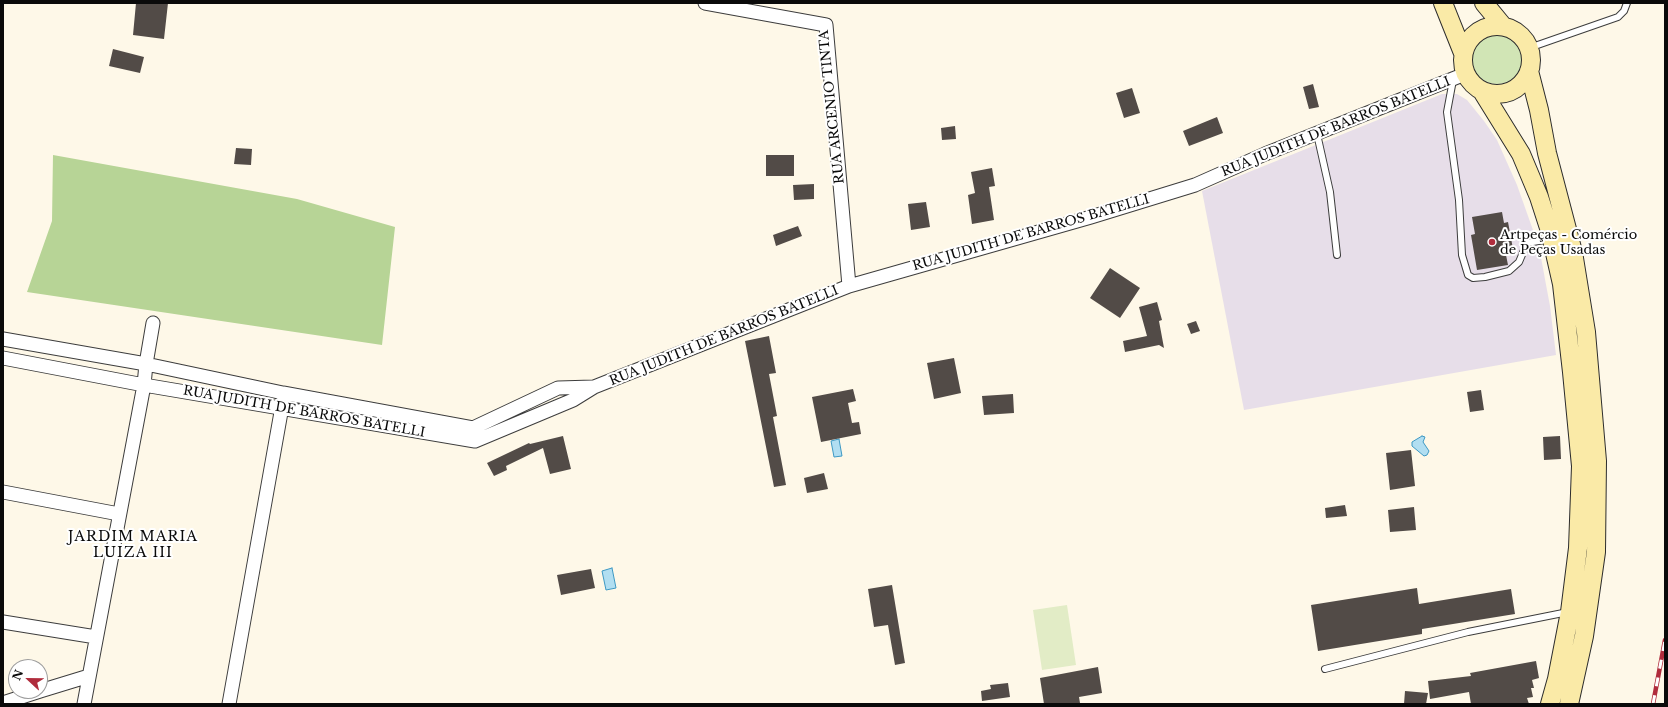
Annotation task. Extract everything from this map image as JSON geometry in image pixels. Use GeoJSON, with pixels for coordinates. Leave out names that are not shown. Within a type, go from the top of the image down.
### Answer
{"type":"FeatureCollection","features":[{"type":"Feature","properties":{"kind":"main road"},"geometry":{"type":"LineString","coordinates":[[1443,3],[1463,53]]}},
{"type":"Feature","properties":{"kind":"main road"},"geometry":{"type":"LineString","coordinates":[[1484,3],[1504,26]]}},
{"type":"Feature","properties":{"kind":"main road"},"geometry":{"type":"LineString","coordinates":[[1490,26],[1504,26],[1514,30],[1523,38],[1529,48],[1531,59],[1529,71],[1522,83],[1510,92],[1496,95],[1482,91],[1459,77],[1463,53],[1468,40],[1478,31],[1490,26]]}},
{"type":"Feature","properties":{"kind":"main road"},"geometry":{"type":"LineString","coordinates":[[1529,71],[1539,110],[1547,153],[1573,252],[1586,332],[1597,462],[1596,552],[1584,636],[1569,704]]}},
{"type":"Feature","properties":{"kind":"main road"},"geometry":{"type":"LineString","coordinates":[[1482,91],[1521,154],[1539,198],[1562,284],[1572,372],[1580,466],[1578,548],[1570,612],[1557,679],[1550,704]]}},
{"type":"Feature","properties":{"kind":"street","name":"RUA ARCENIO TINTA"},"geometry":{"type":"LineString","coordinates":[[705,3],[826,25],[849,286]]}},
{"type":"Feature","properties":{"kind":"street","name":"RUA JUDITH DE BARROS BATELLI"},"geometry":{"type":"LineString","coordinates":[[3,358],[144,385],[475,441],[573,400],[594,387],[849,286],[1091,217],[1195,185],[1459,77]]}},
{"type":"Feature","properties":{"kind":"street"},"geometry":{"type":"LineString","coordinates":[[84,704],[144,385],[153,323]]}},
{"type":"Feature","properties":{"kind":"street","name":"RUA JUDITH DE BARROS BATELLI"},"geometry":{"type":"LineString","coordinates":[[3,339],[146,364],[283,393],[473,428],[558,388],[594,387]]}},
{"type":"Feature","properties":{"kind":"street"},"geometry":{"type":"LineString","coordinates":[[229,704],[282,409],[283,393]]}},
{"type":"Feature","properties":{"kind":"street"},"geometry":{"type":"LineString","coordinates":[[3,492],[119,514]]}},
{"type":"Feature","properties":{"kind":"street"},"geometry":{"type":"LineString","coordinates":[[3,622],[96,637]]}},
{"type":"Feature","properties":{"kind":"street"},"geometry":{"type":"LineString","coordinates":[[48,689],[89,676]]}},
{"type":"Feature","properties":{"kind":"street"},"geometry":{"type":"LineString","coordinates":[[3,702],[13,699]]}},
{"type":"Feature","properties":{"kind":"lane"},"geometry":{"type":"LineString","coordinates":[[1529,48],[1618,17],[1624,11],[1627,3]]}},
{"type":"Feature","properties":{"kind":"lane"},"geometry":{"type":"LineString","coordinates":[[1459,77],[1447,112],[1459,200],[1462,255],[1468,275],[1473,278],[1486,277],[1509,271],[1519,262],[1527,243],[1551,239]]}},
{"type":"Feature","properties":{"kind":"lane"},"geometry":{"type":"LineString","coordinates":[[1317,134],[1330,192],[1337,255]]}},
{"type":"Feature","properties":{"kind":"lane"},"geometry":{"type":"LineString","coordinates":[[1325,669],[1468,632],[1570,612]]}},
{"type":"Feature","properties":{"kind":"shaded area"},"geometry":{"type":"Polygon","coordinates":[[[1442,94],[1457,94],[1467,100],[1497,140],[1517,185],[1539,247],[1550,306],[1556,355],[1244,410],[1202,191],[1442,94]]]}},
{"type":"Feature","properties":{"kind":"green space"},"geometry":{"type":"Polygon","coordinates":[[[1497,30],[1507,32],[1516,38],[1522,47],[1524,57],[1522,67],[1516,76],[1507,82],[1497,84],[1487,82],[1478,76],[1472,67],[1470,57],[1472,47],[1478,38],[1487,32],[1497,30]]]}},
{"type":"Feature","properties":{"kind":"green space"},"geometry":{"type":"Polygon","coordinates":[[[53,155],[297,199],[395,227],[382,345],[27,292],[52,221],[53,155]]]}},
{"type":"Feature","properties":{"kind":"green space"},"geometry":{"type":"Polygon","coordinates":[[[1067,605],[1076,665],[1042,670],[1033,610],[1067,605]]]}},
{"type":"Feature","properties":{"kind":"water"},"geometry":{"type":"Polygon","coordinates":[[[1422,436],[1425,437],[1423,442],[1429,451],[1427,455],[1424,456],[1412,446],[1412,442],[1422,436]]]}},
{"type":"Feature","properties":{"kind":"water"},"geometry":{"type":"Polygon","coordinates":[[[839,439],[842,456],[834,457],[831,441],[839,439]]]}},
{"type":"Feature","properties":{"kind":"water"},"geometry":{"type":"Polygon","coordinates":[[[612,568],[616,588],[606,590],[602,571],[612,568]]]}},
{"type":"Feature","properties":{"kind":"building"},"geometry":{"type":"Polygon","coordinates":[[[136,3],[168,3],[164,39],[133,35],[136,3]]]}},
{"type":"Feature","properties":{"kind":"building"},"geometry":{"type":"Polygon","coordinates":[[[113,49],[144,57],[140,73],[109,66],[113,49]]]}},
{"type":"Feature","properties":{"kind":"building"},"geometry":{"type":"Polygon","coordinates":[[[1313,84],[1319,107],[1309,109],[1303,87],[1313,84]]]}},
{"type":"Feature","properties":{"kind":"building"},"geometry":{"type":"Polygon","coordinates":[[[1132,88],[1140,113],[1124,118],[1116,93],[1132,88]]]}},
{"type":"Feature","properties":{"kind":"building"},"geometry":{"type":"Polygon","coordinates":[[[1217,117],[1223,133],[1189,146],[1183,131],[1217,117]]]}},
{"type":"Feature","properties":{"kind":"building"},"geometry":{"type":"Polygon","coordinates":[[[955,126],[956,139],[942,140],[941,128],[955,126]]]}},
{"type":"Feature","properties":{"kind":"building"},"geometry":{"type":"Polygon","coordinates":[[[236,148],[252,149],[251,165],[234,164],[236,148]]]}},
{"type":"Feature","properties":{"kind":"building"},"geometry":{"type":"Polygon","coordinates":[[[766,155],[794,155],[794,176],[766,176],[766,155]]]}},
{"type":"Feature","properties":{"kind":"building"},"geometry":{"type":"Polygon","coordinates":[[[992,168],[995,186],[989,187],[994,220],[972,224],[968,195],[975,193],[971,172],[992,168]]]}},
{"type":"Feature","properties":{"kind":"building"},"geometry":{"type":"Polygon","coordinates":[[[814,184],[814,199],[794,200],[793,185],[814,184]]]}},
{"type":"Feature","properties":{"kind":"building"},"geometry":{"type":"Polygon","coordinates":[[[926,202],[930,227],[911,230],[908,204],[926,202]]]}},
{"type":"Feature","properties":{"kind":"building","name":"Artpeças - Comércio de Peças Usadas"},"geometry":{"type":"Polygon","coordinates":[[[1502,212],[1504,223],[1508,222],[1513,249],[1505,250],[1508,265],[1477,270],[1471,235],[1475,234],[1472,217],[1502,212]]]}},
{"type":"Feature","properties":{"kind":"building"},"geometry":{"type":"Polygon","coordinates":[[[798,226],[802,236],[776,246],[773,235],[798,226]]]}},
{"type":"Feature","properties":{"kind":"building"},"geometry":{"type":"Polygon","coordinates":[[[1110,268],[1140,288],[1120,318],[1090,298],[1110,268]]]}},
{"type":"Feature","properties":{"kind":"building"},"geometry":{"type":"Polygon","coordinates":[[[1157,302],[1162,320],[1159,321],[1164,348],[1159,345],[1125,352],[1123,341],[1147,336],[1139,307],[1157,302]]]}},
{"type":"Feature","properties":{"kind":"building"},"geometry":{"type":"Polygon","coordinates":[[[1196,321],[1200,331],[1191,334],[1187,324],[1196,321]]]}},
{"type":"Feature","properties":{"kind":"building"},"geometry":{"type":"Polygon","coordinates":[[[769,336],[776,373],[769,374],[777,416],[773,417],[786,485],[774,487],[745,341],[769,336]]]}},
{"type":"Feature","properties":{"kind":"building"},"geometry":{"type":"Polygon","coordinates":[[[954,358],[961,393],[934,399],[927,363],[954,358]]]}},
{"type":"Feature","properties":{"kind":"building"},"geometry":{"type":"Polygon","coordinates":[[[853,389],[856,401],[848,403],[852,423],[859,422],[861,434],[821,442],[812,397],[853,389]]]}},
{"type":"Feature","properties":{"kind":"building"},"geometry":{"type":"Polygon","coordinates":[[[1481,390],[1484,410],[1470,412],[1467,392],[1481,390]]]}},
{"type":"Feature","properties":{"kind":"building"},"geometry":{"type":"Polygon","coordinates":[[[1013,394],[1014,413],[984,415],[982,396],[1013,394]]]}},
{"type":"Feature","properties":{"kind":"building"},"geometry":{"type":"Polygon","coordinates":[[[563,436],[571,469],[550,474],[543,448],[506,466],[507,470],[494,476],[487,463],[529,443],[563,436]]]}},
{"type":"Feature","properties":{"kind":"building"},"geometry":{"type":"Polygon","coordinates":[[[1560,436],[1561,459],[1544,460],[1543,437],[1560,436]]]}},
{"type":"Feature","properties":{"kind":"building"},"geometry":{"type":"Polygon","coordinates":[[[1411,450],[1415,486],[1390,490],[1386,453],[1411,450]]]}},
{"type":"Feature","properties":{"kind":"building"},"geometry":{"type":"Polygon","coordinates":[[[824,473],[828,489],[807,493],[804,478],[824,473]]]}},
{"type":"Feature","properties":{"kind":"building"},"geometry":{"type":"Polygon","coordinates":[[[1345,505],[1347,516],[1326,518],[1325,508],[1345,505]]]}},
{"type":"Feature","properties":{"kind":"building"},"geometry":{"type":"Polygon","coordinates":[[[1414,507],[1416,530],[1390,532],[1388,510],[1414,507]]]}},
{"type":"Feature","properties":{"kind":"building"},"geometry":{"type":"Polygon","coordinates":[[[591,569],[595,588],[561,595],[557,575],[591,569]]]}},
{"type":"Feature","properties":{"kind":"building"},"geometry":{"type":"Polygon","coordinates":[[[892,585],[905,663],[895,665],[888,625],[874,627],[868,589],[892,585]]]}},
{"type":"Feature","properties":{"kind":"building"},"geometry":{"type":"Polygon","coordinates":[[[1417,588],[1419,604],[1511,589],[1515,614],[1422,629],[1422,634],[1318,651],[1311,605],[1417,588]]]}},
{"type":"Feature","properties":{"kind":"building"},"geometry":{"type":"Polygon","coordinates":[[[1536,661],[1539,678],[1532,680],[1534,688],[1531,688],[1533,697],[1527,698],[1529,704],[1471,704],[1469,692],[1430,699],[1428,681],[1471,676],[1470,673],[1536,661]]]}},
{"type":"Feature","properties":{"kind":"building"},"geometry":{"type":"Polygon","coordinates":[[[1098,667],[1102,693],[1079,697],[1080,703],[1044,704],[1040,678],[1098,667]]]}},
{"type":"Feature","properties":{"kind":"building"},"geometry":{"type":"Polygon","coordinates":[[[1008,683],[1010,697],[982,701],[981,691],[991,689],[990,685],[1008,683]]]}},
{"type":"Feature","properties":{"kind":"building"},"geometry":{"type":"Polygon","coordinates":[[[1405,691],[1428,693],[1426,704],[1404,704],[1405,691]]]}},
{"type":"Feature","properties":{"kind":"railway"},"geometry":{"type":"LineString","coordinates":[[1653,704],[1665,640]]}},
{"type":"Feature","properties":{"kind":"place","name":"Artpeças - Comércio de Peças Usadas"},"geometry":{"type":"Point","coordinates":[1492,242]}},
{"type":"Feature","properties":{"kind":"district","name":"JARDIM MARIA LUIZA III"},"geometry":{"type":"Point","coordinates":[133,546]}}]}
